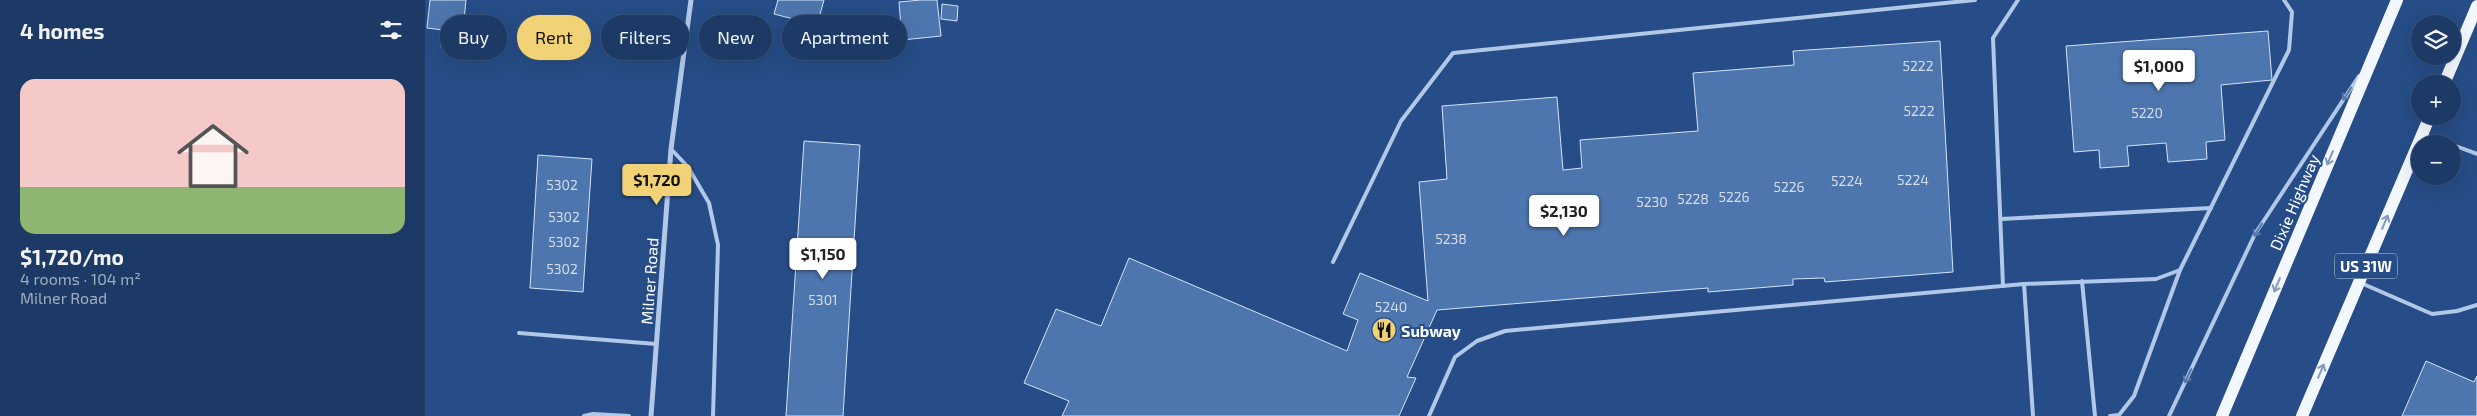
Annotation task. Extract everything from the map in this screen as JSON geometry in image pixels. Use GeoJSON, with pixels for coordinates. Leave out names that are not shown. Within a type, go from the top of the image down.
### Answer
{"type":"FeatureCollection","features":[{"type":"Feature","properties":{"kind":"main road","name":"Dixie Highway"},"geometry":{"type":"LineString","coordinates":[[2222,416],[2397,0]]}},
{"type":"Feature","properties":{"kind":"main road"},"geometry":{"type":"LineString","coordinates":[[2447,75],[2477,6]]}},
{"type":"Feature","properties":{"kind":"main road","name":"US 31W"},"geometry":{"type":"LineString","coordinates":[[2306,415],[2359,282],[2426,125]]}},
{"type":"Feature","properties":{"kind":"street","name":"Milner Road"},"geometry":{"type":"LineString","coordinates":[[651,416],[671,149],[691,0]]}},
{"type":"Feature","properties":{"kind":"lane"},"geometry":{"type":"LineString","coordinates":[[1333,262],[1401,120],[1453,54],[1975,0]]}},
{"type":"Feature","properties":{"kind":"lane"},"geometry":{"type":"LineString","coordinates":[[2003,286],[1993,38],[2018,0]]}},
{"type":"Feature","properties":{"kind":"lane"},"geometry":{"type":"LineString","coordinates":[[2111,416],[2119,415],[2134,396],[2180,270],[2289,50],[2292,12],[2284,0]]}},
{"type":"Feature","properties":{"kind":"lane"},"geometry":{"type":"LineString","coordinates":[[2169,416],[2255,234],[2374,53]]}},
{"type":"Feature","properties":{"kind":"lane"},"geometry":{"type":"LineString","coordinates":[[2461,148],[2477,154]]}},
{"type":"Feature","properties":{"kind":"lane"},"geometry":{"type":"LineString","coordinates":[[671,149],[688,167],[709,203],[718,245],[713,416]]}},
{"type":"Feature","properties":{"kind":"lane"},"geometry":{"type":"LineString","coordinates":[[2001,220],[2211,208]]}},
{"type":"Feature","properties":{"kind":"lane"},"geometry":{"type":"LineString","coordinates":[[1429,416],[1455,357],[1477,340],[1505,331],[2024,284],[2156,279],[2180,270]]}},
{"type":"Feature","properties":{"kind":"lane"},"geometry":{"type":"LineString","coordinates":[[2082,282],[2095,416]]}},
{"type":"Feature","properties":{"kind":"lane"},"geometry":{"type":"LineString","coordinates":[[2359,282],[2432,314],[2457,311],[2477,305]]}},
{"type":"Feature","properties":{"kind":"lane"},"geometry":{"type":"LineString","coordinates":[[2024,284],[2033,416]]}},
{"type":"Feature","properties":{"kind":"lane"},"geometry":{"type":"LineString","coordinates":[[519,334],[656,344]]}},
{"type":"Feature","properties":{"kind":"lane"},"geometry":{"type":"LineString","coordinates":[[584,416],[593,414],[629,416]]}},
{"type":"Feature","properties":{"kind":"building"},"geometry":{"type":"Polygon","coordinates":[[[430,0],[466,0],[464,15],[440,15],[440,30],[427,28],[430,0]]]}},
{"type":"Feature","properties":{"kind":"building"},"geometry":{"type":"Polygon","coordinates":[[[778,0],[824,0],[820,15],[782,16],[774,14],[778,0]]]}},
{"type":"Feature","properties":{"kind":"building"},"geometry":{"type":"Polygon","coordinates":[[[937,0],[941,36],[907,39],[907,15],[900,15],[899,2],[937,0]]]}},
{"type":"Feature","properties":{"kind":"building"},"geometry":{"type":"Polygon","coordinates":[[[942,4],[958,6],[957,21],[941,19],[942,4]]]}},
{"type":"Feature","properties":{"kind":"building"},"geometry":{"type":"Polygon","coordinates":[[[2268,31],[2272,80],[2221,85],[2225,140],[2206,142],[2207,159],[2168,162],[2166,143],[2127,146],[2129,166],[2100,168],[2099,150],[2074,152],[2066,46],[2268,31]]]}},
{"type":"Feature","properties":{"kind":"building"},"geometry":{"type":"Polygon","coordinates":[[[1940,41],[1953,272],[1825,282],[1824,278],[1793,279],[1793,285],[1708,292],[1708,288],[1437,310],[1407,377],[1416,378],[1399,416],[1062,416],[1069,401],[1024,383],[1056,309],[1101,326],[1129,258],[1347,351],[1358,320],[1343,314],[1360,273],[1428,301],[1419,182],[1447,179],[1442,106],[1557,97],[1563,170],[1582,168],[1580,140],[1698,131],[1693,73],[1794,65],[1793,51],[1940,41]]]}},
{"type":"Feature","properties":{"kind":"building"},"geometry":{"type":"Polygon","coordinates":[[[804,141],[860,145],[843,416],[786,416],[804,141]]]}},
{"type":"Feature","properties":{"kind":"building"},"geometry":{"type":"Polygon","coordinates":[[[538,155],[592,159],[583,292],[530,288],[538,155]]]}},
{"type":"Feature","properties":{"kind":"building"},"geometry":{"type":"Polygon","coordinates":[[[2426,361],[2474,382],[2477,376],[2477,416],[2402,416],[2426,361]]]}},
{"type":"Feature","properties":{"kind":"place","name":"Subway"},"geometry":{"type":"Point","coordinates":[1384,330]}}]}
